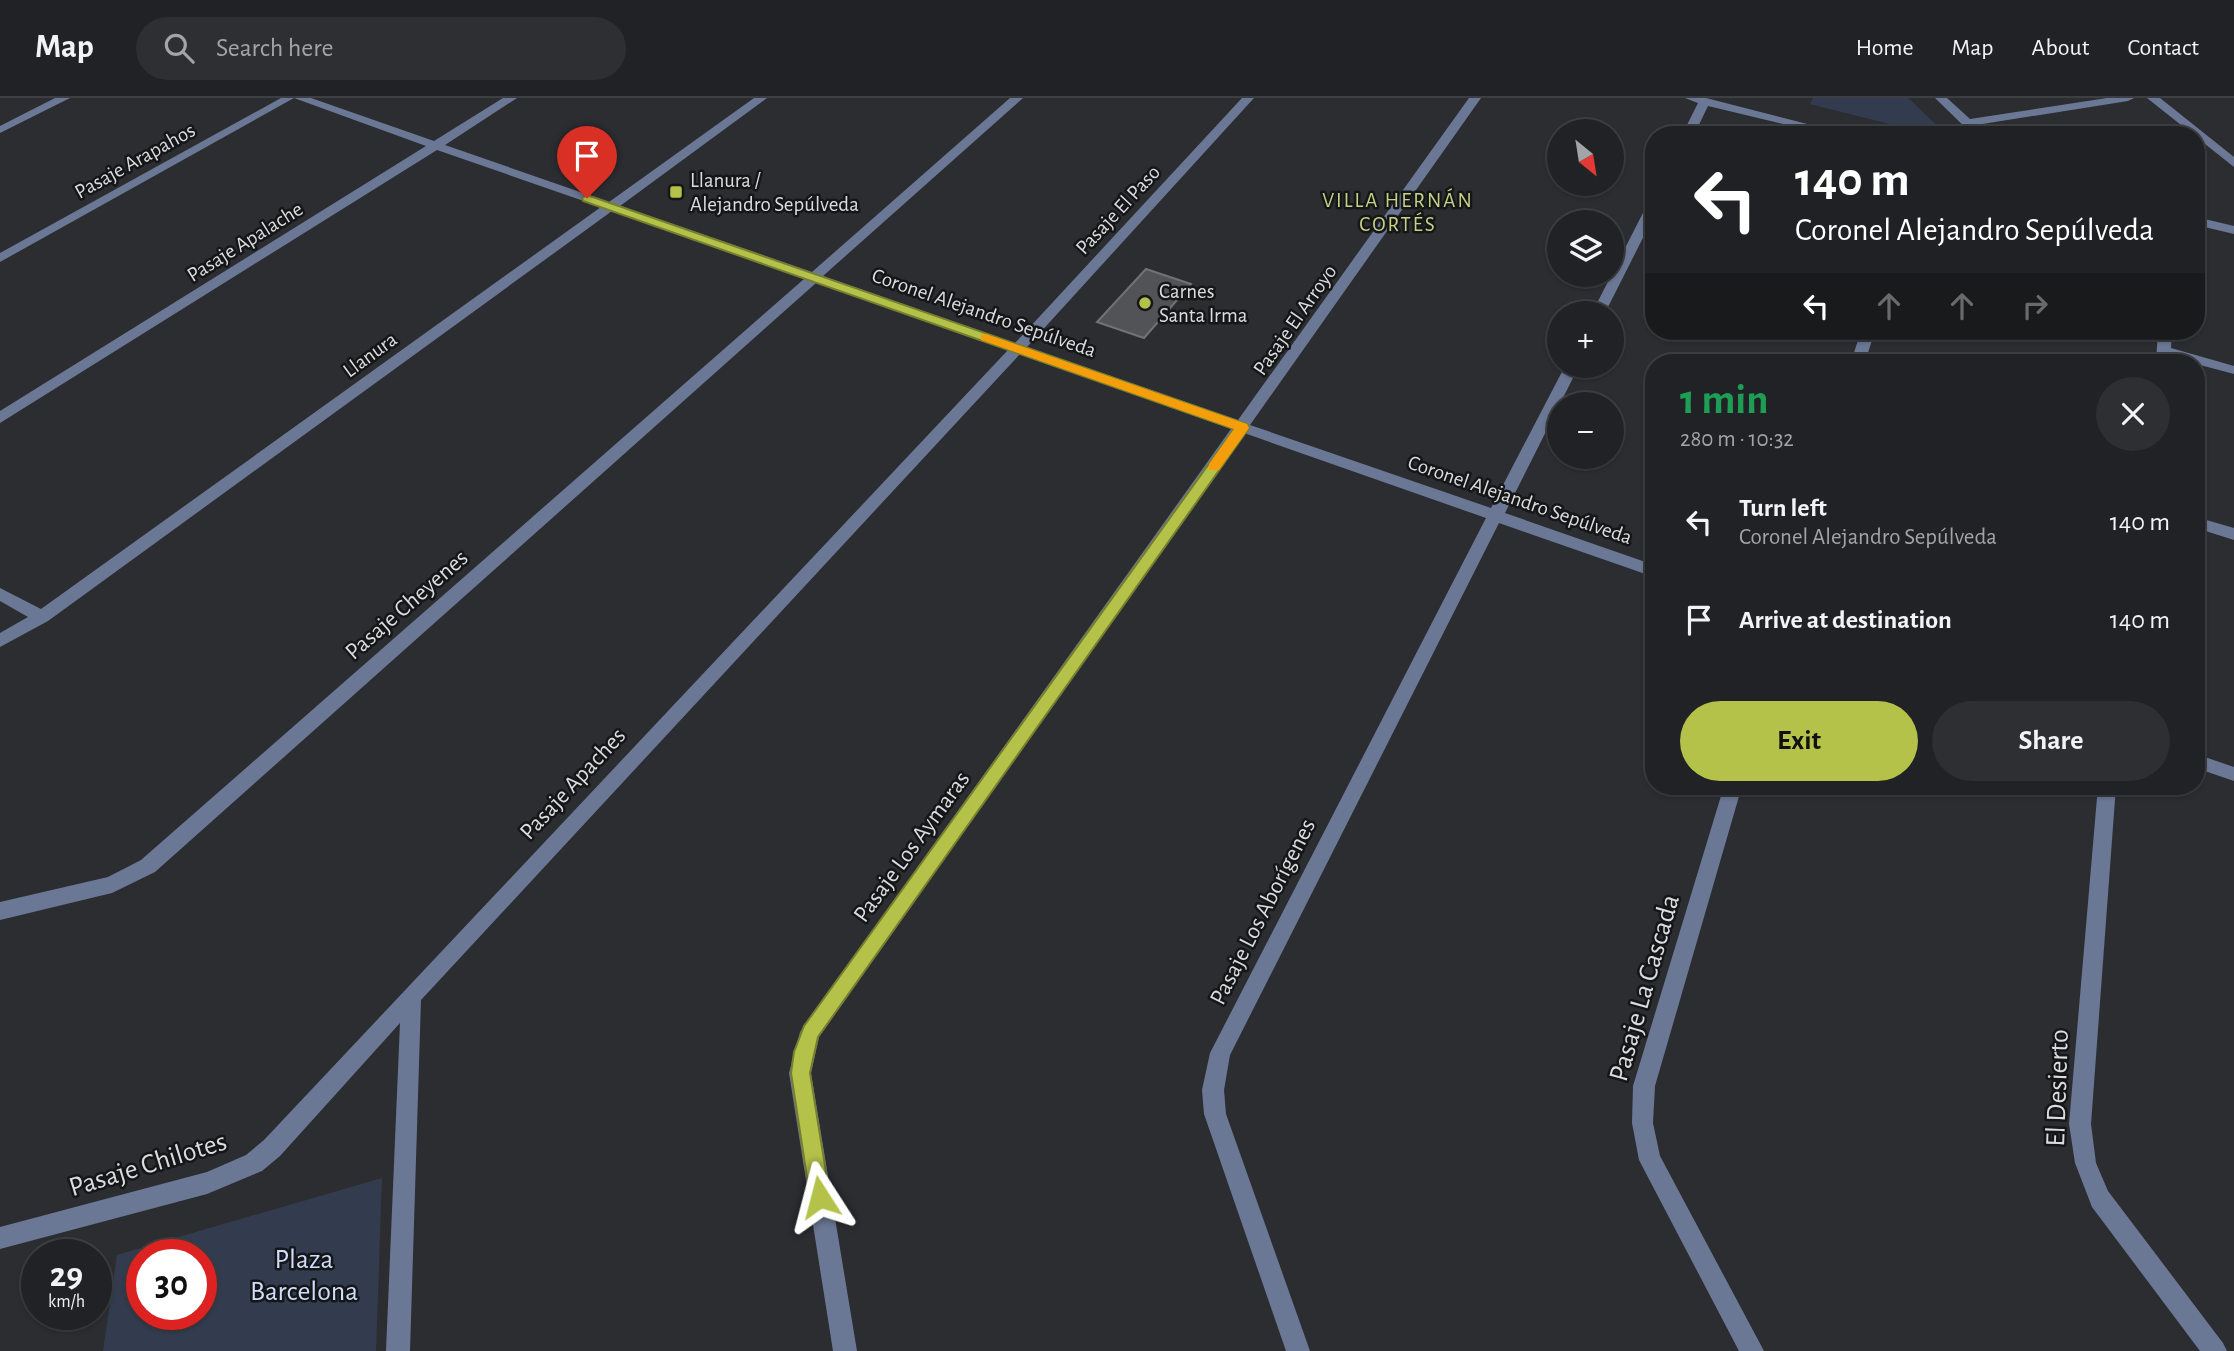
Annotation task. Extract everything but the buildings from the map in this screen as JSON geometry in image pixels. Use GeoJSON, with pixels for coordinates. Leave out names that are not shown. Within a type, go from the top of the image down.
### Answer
{"type":"FeatureCollection","features":[{"type":"Feature","properties":{"kind":"street"},"geometry":{"type":"LineString","coordinates":[[0,130],[64,98]]}},
{"type":"Feature","properties":{"kind":"street","name":"Pasaje Arapahos"},"geometry":{"type":"LineString","coordinates":[[0,258],[289,98]]}},
{"type":"Feature","properties":{"kind":"street","name":"Coronel Alejandro Sepúlveda"},"geometry":{"type":"LineString","coordinates":[[300,98],[1645,568]]}},
{"type":"Feature","properties":{"kind":"street","name":"Pasaje Apalache"},"geometry":{"type":"LineString","coordinates":[[0,418],[512,98]]}},
{"type":"Feature","properties":{"kind":"street","name":"Llanura"},"geometry":{"type":"LineString","coordinates":[[0,641],[42,617],[761,98]]}},
{"type":"Feature","properties":{"kind":"street","name":"Pasaje Cheyenes"},"geometry":{"type":"LineString","coordinates":[[0,911],[112,885],[148,866],[1017,98]]}},
{"type":"Feature","properties":{"kind":"street","name":"Pasaje El Paso"},"geometry":{"type":"LineString","coordinates":[[1017,349],[1248,98]]}},
{"type":"Feature","properties":{"kind":"street","name":"Pasaje El Arroyo"},"geometry":{"type":"LineString","coordinates":[[1242,428],[1475,98]]}},
{"type":"Feature","properties":{"kind":"street"},"geometry":{"type":"LineString","coordinates":[[1691,98],[1806,126]]}},
{"type":"Feature","properties":{"kind":"street"},"geometry":{"type":"LineString","coordinates":[[1941,98],[1971,126]]}},
{"type":"Feature","properties":{"kind":"street"},"geometry":{"type":"LineString","coordinates":[[1968,123],[2128,98]]}},
{"type":"Feature","properties":{"kind":"street"},"geometry":{"type":"LineString","coordinates":[[2153,98],[2188,126]]}},
{"type":"Feature","properties":{"kind":"street"},"geometry":{"type":"LineString","coordinates":[[1692,126],[1704,101]]}},
{"type":"Feature","properties":{"kind":"street"},"geometry":{"type":"LineString","coordinates":[[2205,140],[2234,163]]}},
{"type":"Feature","properties":{"kind":"street"},"geometry":{"type":"LineString","coordinates":[[1604,301],[1645,221]]}},
{"type":"Feature","properties":{"kind":"street"},"geometry":{"type":"LineString","coordinates":[[2205,223],[2234,230]]}},
{"type":"Feature","properties":{"kind":"street","name":"Pasaje Apaches"},"geometry":{"type":"LineString","coordinates":[[411,996],[1017,349]]}},
{"type":"Feature","properties":{"kind":"street"},"geometry":{"type":"LineString","coordinates":[[2205,364],[2234,370]]}},
{"type":"Feature","properties":{"kind":"street","name":"Pasaje Los Aborígenes"},"geometry":{"type":"LineString","coordinates":[[1298,1351],[1221,1134],[1214,1102],[1214,1072],[1220,1053],[1566,378]]}},
{"type":"Feature","properties":{"kind":"street","name":"Pasaje Los Aymaras"},"geometry":{"type":"LineString","coordinates":[[845,1351],[800,1073],[810,1032],[1242,428]]}},
{"type":"Feature","properties":{"kind":"street"},"geometry":{"type":"LineString","coordinates":[[2205,525],[2234,534]]}},
{"type":"Feature","properties":{"kind":"street"},"geometry":{"type":"LineString","coordinates":[[0,594],[42,617]]}},
{"type":"Feature","properties":{"kind":"street"},"geometry":{"type":"LineString","coordinates":[[2205,764],[2234,774]]}},
{"type":"Feature","properties":{"kind":"street","name":"Pasaje La Cascada"},"geometry":{"type":"LineString","coordinates":[[1730,795],[1640,1107],[1642,1130],[1650,1160],[1752,1351]]}},
{"type":"Feature","properties":{"kind":"street","name":"El Desierto"},"geometry":{"type":"LineString","coordinates":[[2106,795],[2080,1124],[2081,1146],[2086,1171],[2100,1199],[2215,1351]]}},
{"type":"Feature","properties":{"kind":"street"},"geometry":{"type":"LineString","coordinates":[[398,1351],[411,996]]}},
{"type":"Feature","properties":{"kind":"street","name":"Pasaje Chilotes"},"geometry":{"type":"LineString","coordinates":[[0,1238],[207,1183],[254,1163],[287,1133],[411,996]]}},
{"type":"Feature","properties":{"kind":"green space"},"geometry":{"type":"Polygon","coordinates":[[[1813,98],[1908,98],[1938,126],[1897,126],[1810,104],[1813,98]]]}},
{"type":"Feature","properties":{"kind":"green space","name":"Plaza Barcelona"},"geometry":{"type":"Polygon","coordinates":[[[382,1178],[376,1351],[103,1351],[106,1330],[112,1330],[112,1289],[117,1255],[126,1252],[126,1330],[217,1330],[217,1239],[172,1239],[382,1178]]]}},
{"type":"Feature","properties":{"kind":"slow traffic"},"geometry":{"type":"LineString","coordinates":[[986,338],[1242,428],[1214,467]]}},
{"type":"Feature","properties":{"kind":"place","name":"Llanura / Alejandro Sepúlveda"},"geometry":{"type":"Point","coordinates":[676,192]}},
{"type":"Feature","properties":{"kind":"place","name":"Carnes Santa Irma"},"geometry":{"type":"Point","coordinates":[1145,303]}},
{"type":"Feature","properties":{"kind":"district","name":"VILLA HERNÁN CORTÉS"},"geometry":{"type":"Point","coordinates":[1398,212]}},
{"type":"Feature","properties":{"kind":"route"},"geometry":{"type":"LineString","coordinates":[[587,198],[1242,428],[810,1032],[800,1073],[820,1197]]}}]}
